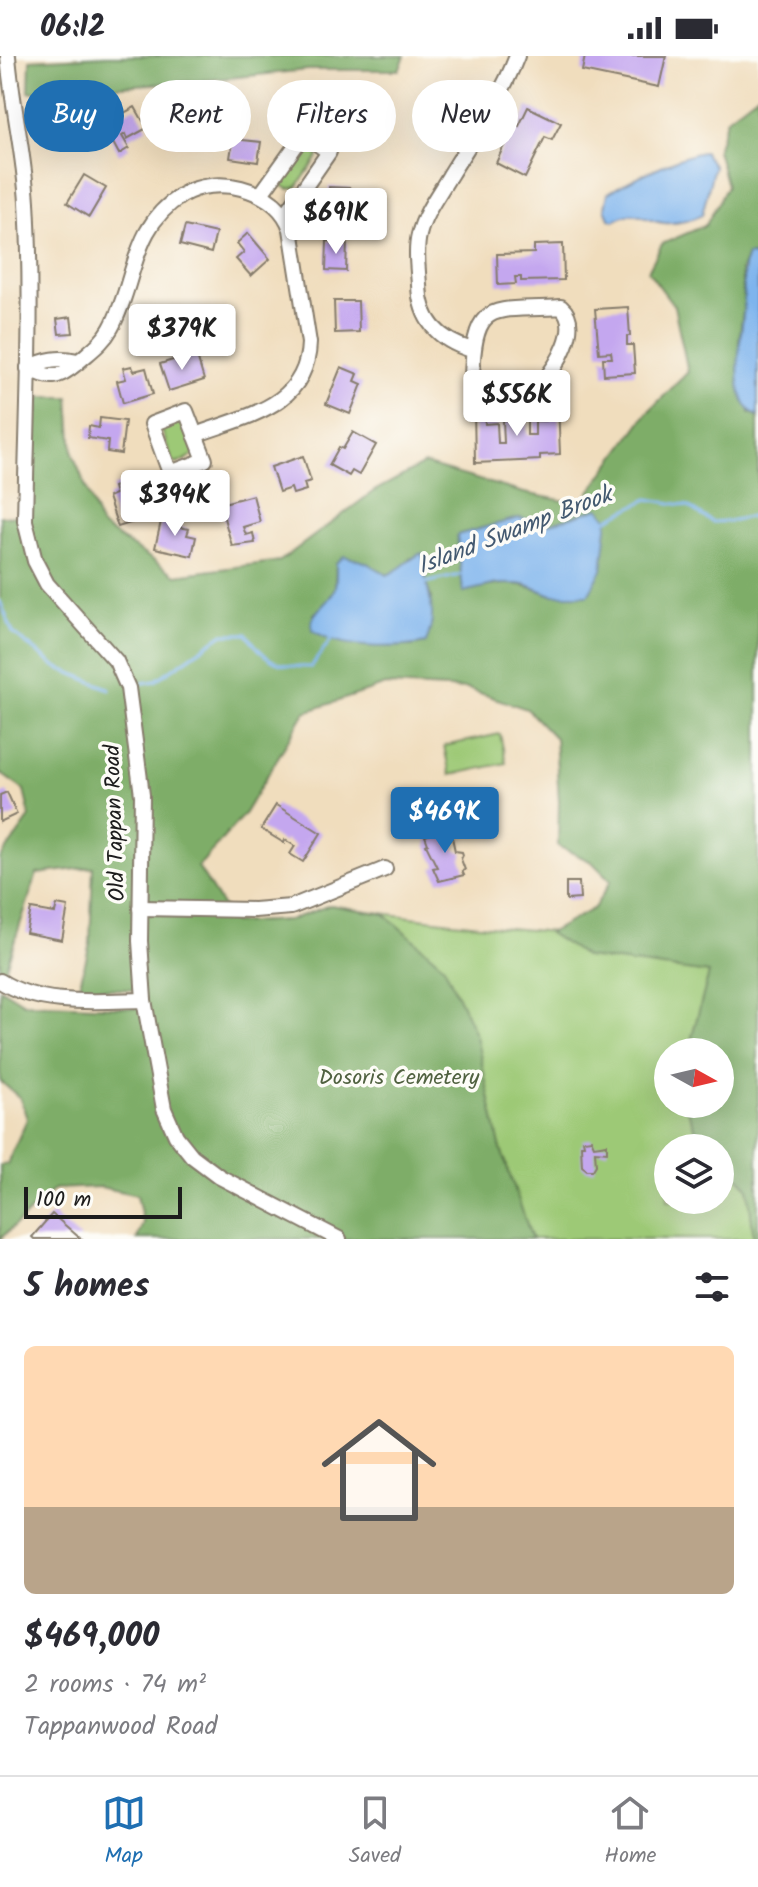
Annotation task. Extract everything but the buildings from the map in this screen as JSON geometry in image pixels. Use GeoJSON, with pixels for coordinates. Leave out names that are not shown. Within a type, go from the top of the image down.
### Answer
{"type":"FeatureCollection","features":[{"type":"Feature","properties":{"kind":"street","name":"Old Tappan Road"},"geometry":{"type":"LineString","coordinates":[[8,56],[27,198],[29,242],[25,521],[35,561],[47,584],[116,661],[128,688],[142,795],[140,908],[144,1000],[164,1109],[176,1136],[192,1156],[220,1177],[339,1239]]}},
{"type":"Feature","properties":{"kind":"street"},"geometry":{"type":"LineString","coordinates":[[472,350],[444,338],[424,316],[419,294],[419,234],[430,208],[503,87],[517,56]]}},
{"type":"Feature","properties":{"kind":"street"},"geometry":{"type":"LineString","coordinates":[[261,194],[304,134],[329,152],[286,214]]}},
{"type":"Feature","properties":{"kind":"street"},"geometry":{"type":"LineString","coordinates":[[28,368],[45,360],[62,358],[78,361],[96,348],[111,328],[141,241],[152,221],[169,204],[190,190],[213,185],[232,186],[261,194],[286,214],[295,245],[309,343],[308,362],[291,391],[278,402],[195,435]]}},
{"type":"Feature","properties":{"kind":"street"},"geometry":{"type":"LineString","coordinates":[[561,307],[568,313],[567,337],[553,370],[542,383],[476,383],[472,378],[472,350],[480,322],[488,313],[561,307]]}},
{"type":"Feature","properties":{"kind":"street"},"geometry":{"type":"LineString","coordinates":[[186,411],[195,435],[205,460],[170,473],[152,424],[186,411]]}},
{"type":"Feature","properties":{"kind":"street"},"geometry":{"type":"LineString","coordinates":[[140,908],[254,910],[291,907],[385,869]]}},
{"type":"Feature","properties":{"kind":"street"},"geometry":{"type":"LineString","coordinates":[[0,981],[26,993],[54,999],[144,1000]]}},
{"type":"Feature","properties":{"kind":"green space"},"geometry":{"type":"Polygon","coordinates":[[[106,56],[405,56],[399,70],[308,70],[208,80],[140,80],[140,85],[124,86],[124,80],[29,80],[30,60],[106,56]]]}},
{"type":"Feature","properties":{"kind":"green space"},"geometry":{"type":"Polygon","coordinates":[[[758,94],[758,256],[747,255],[741,270],[744,303],[739,342],[750,413],[758,416],[758,1239],[754,1239],[748,1187],[734,1172],[734,1134],[698,1134],[690,1118],[734,1118],[734,1038],[692,1038],[709,973],[586,957],[549,933],[594,908],[611,881],[592,862],[558,846],[555,738],[527,709],[468,689],[386,685],[305,712],[245,813],[198,867],[233,923],[290,920],[330,905],[384,914],[444,966],[476,1036],[500,1146],[532,1239],[137,1239],[143,1223],[137,1195],[100,1187],[55,1189],[0,1239],[0,1165],[7,1164],[27,1119],[20,1098],[0,1081],[0,988],[24,1003],[140,1008],[134,990],[79,987],[90,943],[93,867],[37,874],[4,973],[0,970],[0,859],[30,817],[24,790],[0,773],[0,516],[22,516],[40,397],[69,397],[73,454],[101,526],[176,575],[280,561],[374,491],[424,464],[524,493],[581,504],[647,413],[688,372],[674,306],[648,271],[662,244],[706,225],[727,186],[717,150],[727,118],[758,94]],[[519,518],[457,535],[463,591],[508,584],[528,586],[552,595],[570,518],[549,524],[519,518]],[[411,558],[402,569],[387,575],[365,562],[336,563],[335,588],[327,603],[313,615],[360,645],[411,646],[426,643],[431,597],[426,583],[427,567],[411,558]]]}},
{"type":"Feature","properties":{"kind":"green space"},"geometry":{"type":"Polygon","coordinates":[[[300,152],[317,152],[318,157],[296,188],[288,189],[282,185],[281,179],[300,152]]]}},
{"type":"Feature","properties":{"kind":"green space"},"geometry":{"type":"Polygon","coordinates":[[[183,418],[196,454],[177,464],[172,460],[160,425],[183,418]]]}},
{"type":"Feature","properties":{"kind":"green space"},"geometry":{"type":"Polygon","coordinates":[[[500,734],[506,763],[450,775],[444,746],[500,734]]]}},
{"type":"Feature","properties":{"kind":"green space","name":"Dosoris Cemetery"},"geometry":{"type":"Polygon","coordinates":[[[330,905],[477,925],[722,945],[732,1038],[654,1038],[654,1118],[734,1118],[734,1055],[754,1239],[353,1239],[233,923],[290,920],[330,905]]]}},
{"type":"Feature","properties":{"kind":"water"},"geometry":{"type":"Polygon","coordinates":[[[704,152],[714,166],[702,215],[669,223],[635,215],[614,221],[609,219],[605,208],[608,193],[669,163],[704,152]]]}},
{"type":"Feature","properties":{"kind":"water"},"geometry":{"type":"Polygon","coordinates":[[[747,255],[758,256],[758,416],[748,408],[739,382],[743,274],[747,255]]]}},
{"type":"Feature","properties":{"kind":"water"},"geometry":{"type":"Polygon","coordinates":[[[599,508],[608,519],[602,570],[588,595],[552,595],[525,584],[497,584],[463,592],[457,535],[519,518],[549,524],[599,508]]]}},
{"type":"Feature","properties":{"kind":"water"},"geometry":{"type":"Polygon","coordinates":[[[422,553],[432,614],[426,643],[368,646],[337,641],[313,630],[315,613],[331,596],[336,584],[336,563],[344,556],[365,562],[387,575],[422,553]]]}},
{"type":"Feature","properties":{"kind":"waterway","name":"Island Swamp Brook"},"geometry":{"type":"LineString","coordinates":[[606,520],[648,499],[688,506],[712,522],[748,517],[758,519]]}},
{"type":"Feature","properties":{"kind":"waterway","name":"Island Swamp Brook"},"geometry":{"type":"LineString","coordinates":[[425,583],[464,574]]}},
{"type":"Feature","properties":{"kind":"waterway","name":"Island Swamp Brook"},"geometry":{"type":"LineString","coordinates":[[0,601],[13,633],[56,667],[110,689]]}},
{"type":"Feature","properties":{"kind":"waterway","name":"Island Swamp Brook"},"geometry":{"type":"LineString","coordinates":[[143,683],[155,681],[223,634],[247,634],[260,651],[273,661],[299,667],[311,667],[332,638]]}}]}
